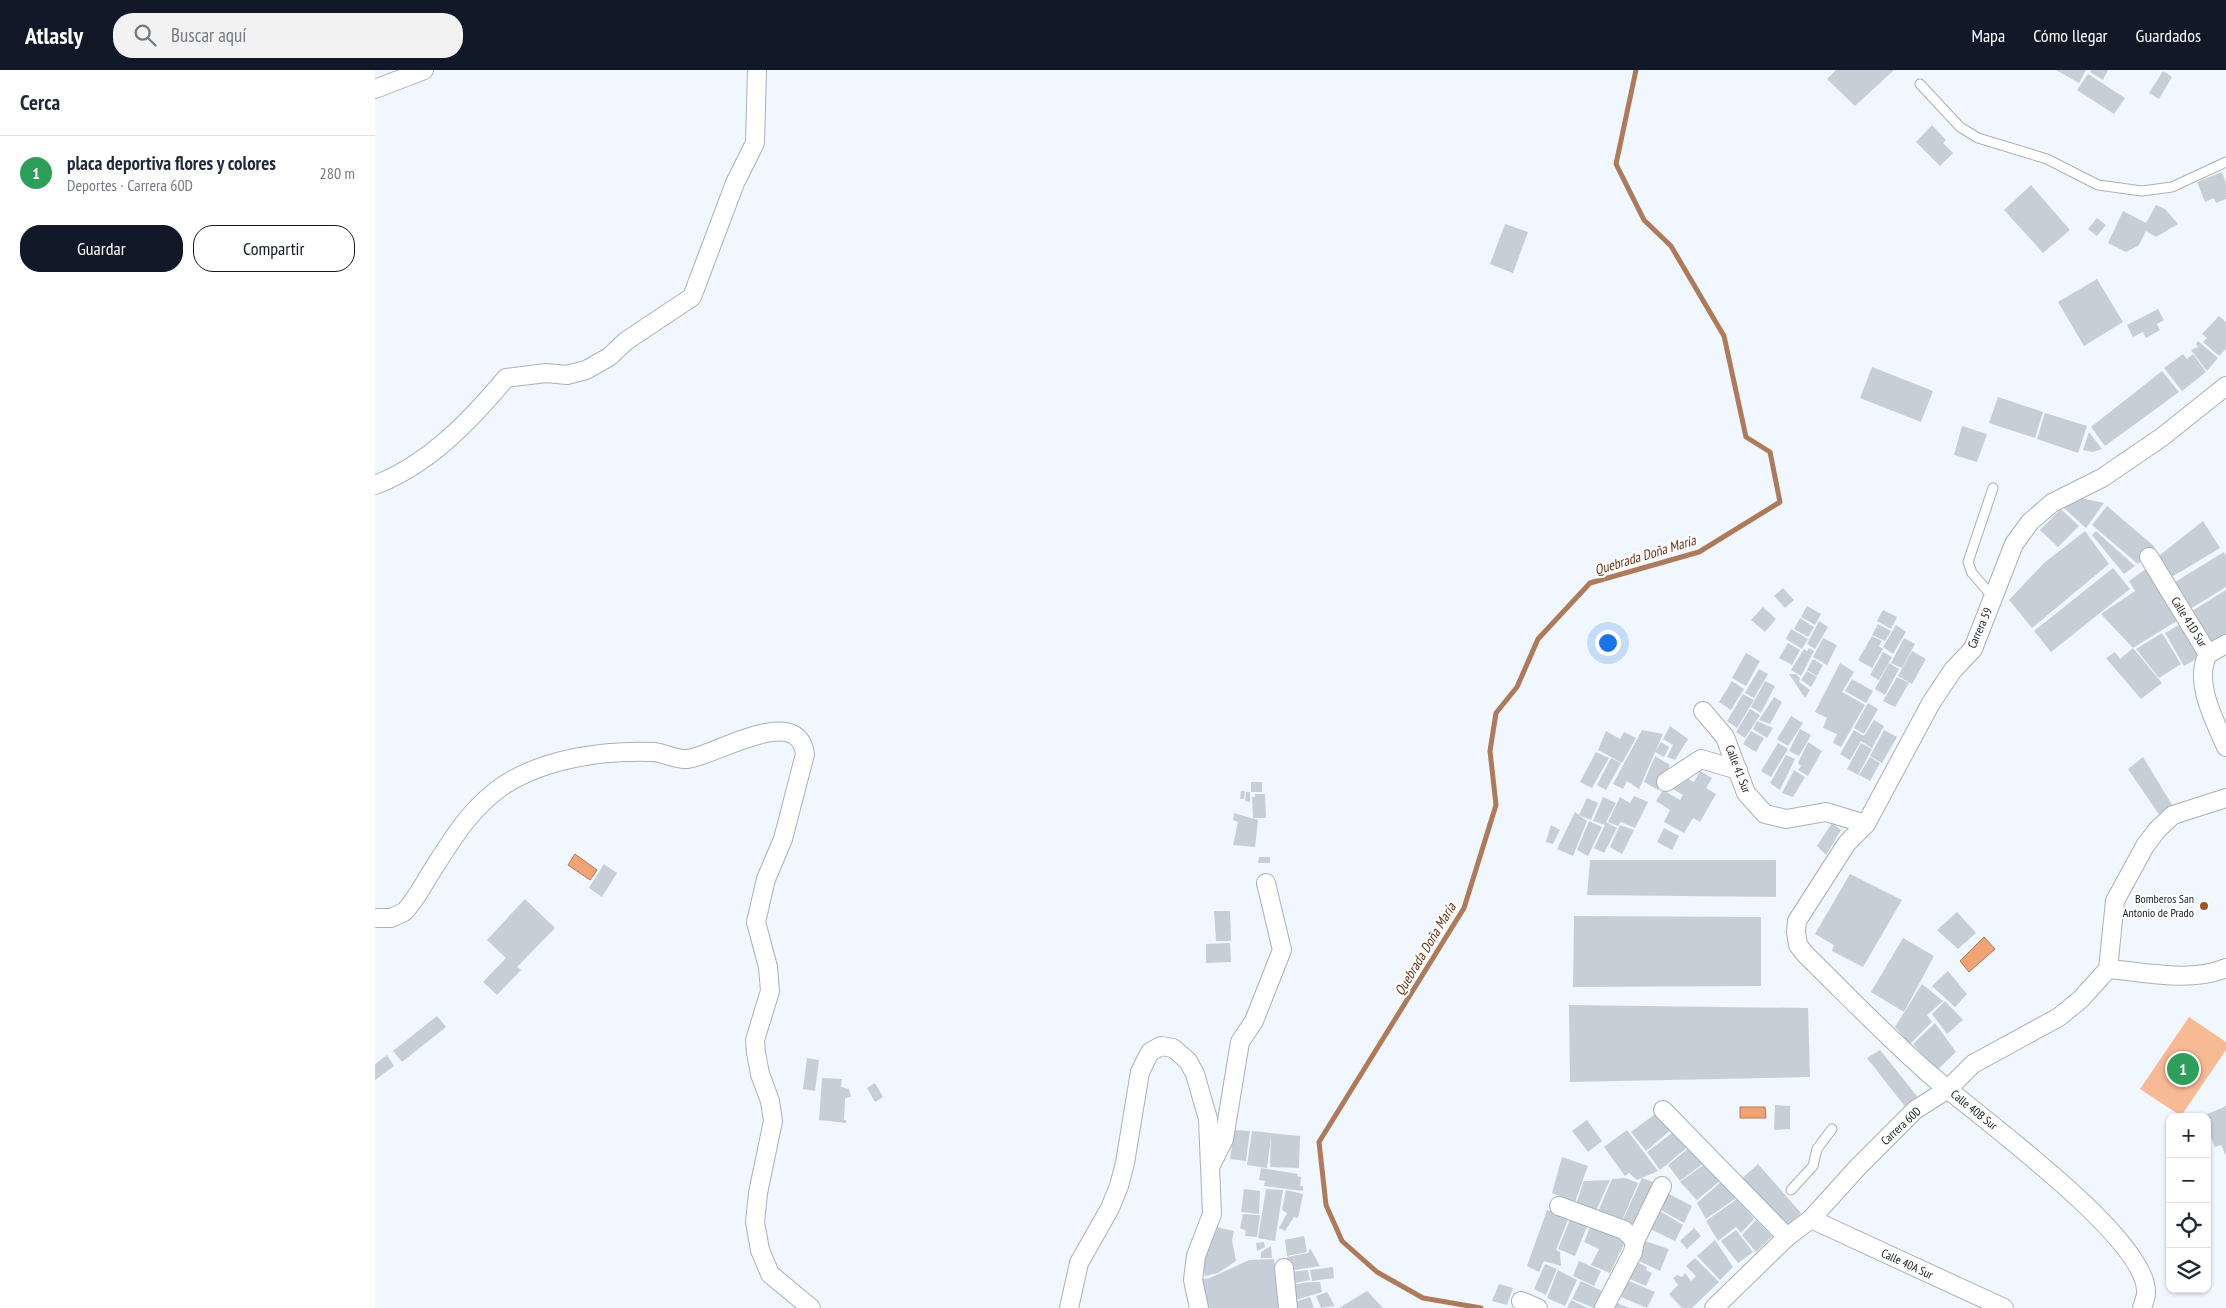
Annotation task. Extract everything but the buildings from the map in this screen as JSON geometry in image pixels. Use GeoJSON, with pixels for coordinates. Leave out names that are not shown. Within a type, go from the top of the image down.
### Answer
{"type":"FeatureCollection","features":[{"type":"Feature","properties":{"kind":"street"},"geometry":{"type":"LineString","coordinates":[[375,89],[424,70]]}},
{"type":"Feature","properties":{"kind":"street"},"geometry":{"type":"LineString","coordinates":[[375,485],[409,469],[442,444],[487,402],[506,378],[546,373],[567,375],[586,370],[609,357],[626,341],[692,297],[735,183],[755,143],[758,110],[755,80],[757,70]]}},
{"type":"Feature","properties":{"kind":"street","name":"Carrera 59"},"geometry":{"type":"LineString","coordinates":[[1796,932],[1797,921],[1827,873],[1847,843],[1866,824],[1931,704],[1953,670],[1973,649],[2014,544],[2030,522],[2052,503],[2102,478],[2162,437],[2226,386]]}},
{"type":"Feature","properties":{"kind":"street","name":"Calle 41D Sur"},"geometry":{"type":"LineString","coordinates":[[2149,557],[2208,654],[2203,663],[2203,682],[2218,708],[2226,747]]}},
{"type":"Feature","properties":{"kind":"street"},"geometry":{"type":"LineString","coordinates":[[2208,654],[2226,644]]}},
{"type":"Feature","properties":{"kind":"street","name":"Calle 41 Sur"},"geometry":{"type":"LineString","coordinates":[[1703,711],[1725,737],[1751,801],[1765,814],[1786,819],[1826,812],[1866,824]]}},
{"type":"Feature","properties":{"kind":"street"},"geometry":{"type":"LineString","coordinates":[[375,918],[391,918],[404,912],[454,835],[476,808],[503,786],[533,770],[561,762],[611,754],[656,752],[685,759],[700,756],[750,736],[779,731],[789,732],[797,737],[802,743],[805,754],[785,832],[765,879],[757,922],[768,967],[770,991],[755,1040],[756,1053],[760,1074],[770,1102],[773,1121],[755,1222],[759,1250],[770,1274],[811,1308]]}},
{"type":"Feature","properties":{"kind":"street"},"geometry":{"type":"LineString","coordinates":[[1666,782],[1701,759],[1738,770]]}},
{"type":"Feature","properties":{"kind":"street"},"geometry":{"type":"LineString","coordinates":[[2226,798],[2173,815],[2157,830],[2140,854],[2115,900],[2108,969],[2181,976],[2216,972],[2226,968]]}},
{"type":"Feature","properties":{"kind":"street"},"geometry":{"type":"LineString","coordinates":[[1211,1165],[1224,1139],[1240,1042],[1254,1021],[1282,950],[1265,884]]}},
{"type":"Feature","properties":{"kind":"street","name":"Calle 40B Sur"},"geometry":{"type":"LineString","coordinates":[[1796,932],[1798,945],[1806,955],[1905,1051],[1948,1089],[1966,1101],[2103,1220],[2128,1251],[2140,1274],[2144,1300]]}},
{"type":"Feature","properties":{"kind":"street","name":"Carrera 60D"},"geometry":{"type":"LineString","coordinates":[[1714,1308],[1787,1237],[1811,1220],[1857,1167],[1915,1110],[1948,1089],[1973,1064],[2059,1017],[2108,969]]}},
{"type":"Feature","properties":{"kind":"street"},"geometry":{"type":"LineString","coordinates":[[1069,1308],[1079,1263],[1110,1208],[1119,1186],[1125,1163],[1140,1072],[1147,1057],[1155,1048],[1161,1046],[1173,1048],[1192,1067],[1208,1119],[1212,1214],[1196,1256],[1193,1280],[1199,1308]]}},
{"type":"Feature","properties":{"kind":"street"},"geometry":{"type":"LineString","coordinates":[[1663,1110],[1787,1237]]}},
{"type":"Feature","properties":{"kind":"street"},"geometry":{"type":"LineString","coordinates":[[1604,1308],[1633,1252],[1635,1241],[1662,1186]]}},
{"type":"Feature","properties":{"kind":"street"},"geometry":{"type":"LineString","coordinates":[[1559,1206],[1624,1230],[1635,1241]]}},
{"type":"Feature","properties":{"kind":"street","name":"Calle 40A Sur"},"geometry":{"type":"LineString","coordinates":[[1811,1220],[2004,1308]]}},
{"type":"Feature","properties":{"kind":"street"},"geometry":{"type":"LineString","coordinates":[[1285,1268],[1288,1308]]}},
{"type":"Feature","properties":{"kind":"street"},"geometry":{"type":"LineString","coordinates":[[1521,1301],[1538,1308]]}},
{"type":"Feature","properties":{"kind":"lane"},"geometry":{"type":"LineString","coordinates":[[1920,84],[1960,127],[1978,138],[2047,159],[2098,185],[2143,191],[2172,187],[2226,162]]}},
{"type":"Feature","properties":{"kind":"lane"},"geometry":{"type":"LineString","coordinates":[[1993,488],[1968,562],[1972,573],[1993,598]]}},
{"type":"Feature","properties":{"kind":"lane"},"geometry":{"type":"LineString","coordinates":[[1791,1190],[1813,1166],[1817,1150],[1832,1129]]}},
{"type":"Feature","properties":{"kind":"shaded area"},"geometry":{"type":"Polygon","coordinates":[[[575,854],[597,870],[590,880],[568,865],[575,854]]]}},
{"type":"Feature","properties":{"kind":"shaded area"},"geometry":{"type":"Polygon","coordinates":[[[1984,937],[1995,949],[1969,972],[1960,961],[1984,937]]]}},
{"type":"Feature","properties":{"kind":"shaded area"},"geometry":{"type":"Polygon","coordinates":[[[2189,1017],[2226,1042],[2226,1050],[2183,1113],[2176,1113],[2140,1089],[2189,1017]]]}},
{"type":"Feature","properties":{"kind":"shaded area"},"geometry":{"type":"Polygon","coordinates":[[[1740,1107],[1765,1107],[1766,1118],[1740,1118],[1740,1107]]]}},
{"type":"Feature","properties":{"kind":"waterway","name":"Quebrada Doña María"},"geometry":{"type":"LineString","coordinates":[[1481,1308],[1423,1298],[1377,1272],[1342,1241],[1326,1205],[1319,1142],[1464,908],[1496,805],[1490,751],[1496,713],[1517,687],[1538,639],[1590,583],[1699,552],[1780,502],[1770,452],[1746,437],[1724,336],[1671,246],[1644,220],[1616,164],[1636,70]]}},
{"type":"Feature","properties":{"kind":"place","name":"Bomberos San Antonio de Prado"},"geometry":{"type":"Point","coordinates":[2204,906]}},
{"type":"Feature","properties":{"kind":"place","name":"placa deportiva flores y colores"},"geometry":{"type":"Point","coordinates":[2183,1069]}}]}
